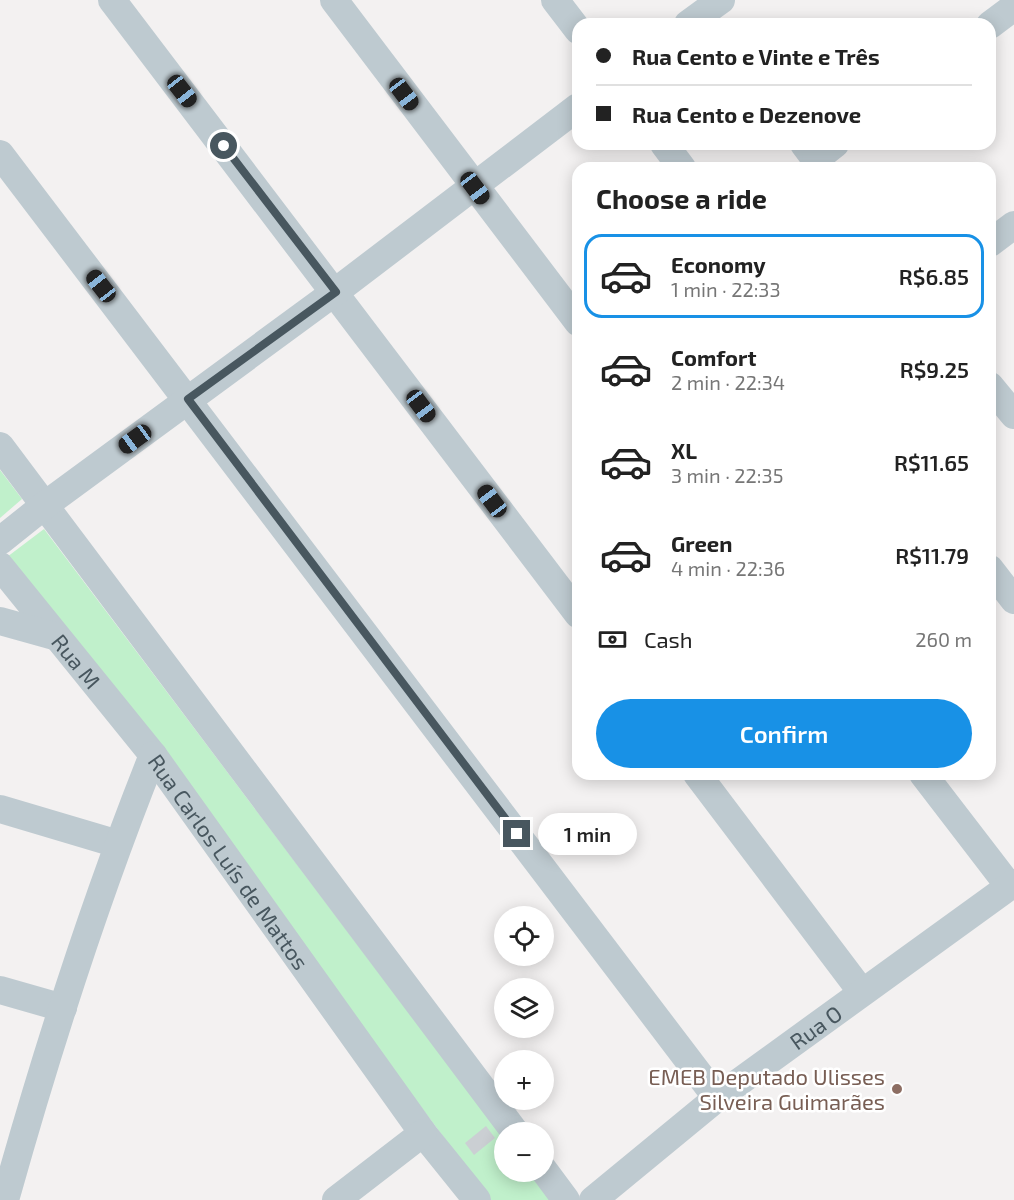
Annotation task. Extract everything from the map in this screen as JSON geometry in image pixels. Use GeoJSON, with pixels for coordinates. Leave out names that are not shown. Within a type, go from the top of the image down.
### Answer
{"type":"FeatureCollection","features":[{"type":"Feature","properties":{"kind":"street"},"geometry":{"type":"LineString","coordinates":[[112,0],[336,292],[572,606]]}},
{"type":"Feature","properties":{"kind":"street"},"geometry":{"type":"LineString","coordinates":[[334,0],[572,314]]}},
{"type":"Feature","properties":{"kind":"street"},"geometry":{"type":"LineString","coordinates":[[555,0],[572,22]]}},
{"type":"Feature","properties":{"kind":"street"},"geometry":{"type":"LineString","coordinates":[[996,20],[1014,7]]}},
{"type":"Feature","properties":{"kind":"street"},"geometry":{"type":"LineString","coordinates":[[0,541],[45,505],[475,188],[572,112]]}},
{"type":"Feature","properties":{"kind":"street"},"geometry":{"type":"LineString","coordinates":[[0,154],[717,1098]]}},
{"type":"Feature","properties":{"kind":"street"},"geometry":{"type":"LineString","coordinates":[[996,238],[1014,225]]}},
{"type":"Feature","properties":{"kind":"street"},"geometry":{"type":"LineString","coordinates":[[996,393],[1014,415]]}},
{"type":"Feature","properties":{"kind":"street"},"geometry":{"type":"LineString","coordinates":[[0,446],[508,1122]]}},
{"type":"Feature","properties":{"kind":"street","name":"Rua M"},"geometry":{"type":"LineString","coordinates":[[0,566],[54,636],[153,755]]}},
{"type":"Feature","properties":{"kind":"street"},"geometry":{"type":"LineString","coordinates":[[996,576],[1014,600]]}},
{"type":"Feature","properties":{"kind":"street"},"geometry":{"type":"LineString","coordinates":[[0,621],[54,636]]}},
{"type":"Feature","properties":{"kind":"street","name":"Rua Carlos Luís de Mattos"},"geometry":{"type":"LineString","coordinates":[[5,1189],[118,844],[153,755]]}},
{"type":"Feature","properties":{"kind":"street","name":"Rua Carlos Luís de Mattos"},"geometry":{"type":"LineString","coordinates":[[153,755],[423,1133],[477,1200]]}},
{"type":"Feature","properties":{"kind":"street"},"geometry":{"type":"LineString","coordinates":[[703,780],[861,991]]}},
{"type":"Feature","properties":{"kind":"street"},"geometry":{"type":"LineString","coordinates":[[928,780],[1011,885]]}},
{"type":"Feature","properties":{"kind":"street"},"geometry":{"type":"LineString","coordinates":[[0,809],[118,844]]}},
{"type":"Feature","properties":{"kind":"street","name":"Rua O"},"geometry":{"type":"LineString","coordinates":[[609,1195],[717,1098],[861,991],[1011,885]]}},
{"type":"Feature","properties":{"kind":"street"},"geometry":{"type":"LineString","coordinates":[[0,990],[63,1008]]}},
{"type":"Feature","properties":{"kind":"street"},"geometry":{"type":"LineString","coordinates":[[336,1200],[423,1133]]}},
{"type":"Feature","properties":{"kind":"street"},"geometry":{"type":"LineString","coordinates":[[553,1182],[566,1200]]}},
{"type":"Feature","properties":{"kind":"green space"},"geometry":{"type":"Polygon","coordinates":[[[0,470],[22,499],[0,518],[0,470]]]}},
{"type":"Feature","properties":{"kind":"green space"},"geometry":{"type":"Polygon","coordinates":[[[44,529],[494,1126],[494,1182],[536,1182],[550,1200],[491,1200],[7,557],[44,529]]]}},
{"type":"Feature","properties":{"kind":"building"},"geometry":{"type":"Polygon","coordinates":[[[486,1126],[494,1137],[474,1155],[465,1143],[486,1126]]]}},
{"type":"Feature","properties":{"kind":"place","name":"EMEB Deputado Ulisses Silveira Guimarães"},"geometry":{"type":"Point","coordinates":[897,1089]}},
{"type":"Feature","properties":{"kind":"route"},"geometry":{"type":"LineString","coordinates":[[224,146],[336,292],[188,399],[517,834]]}}]}
